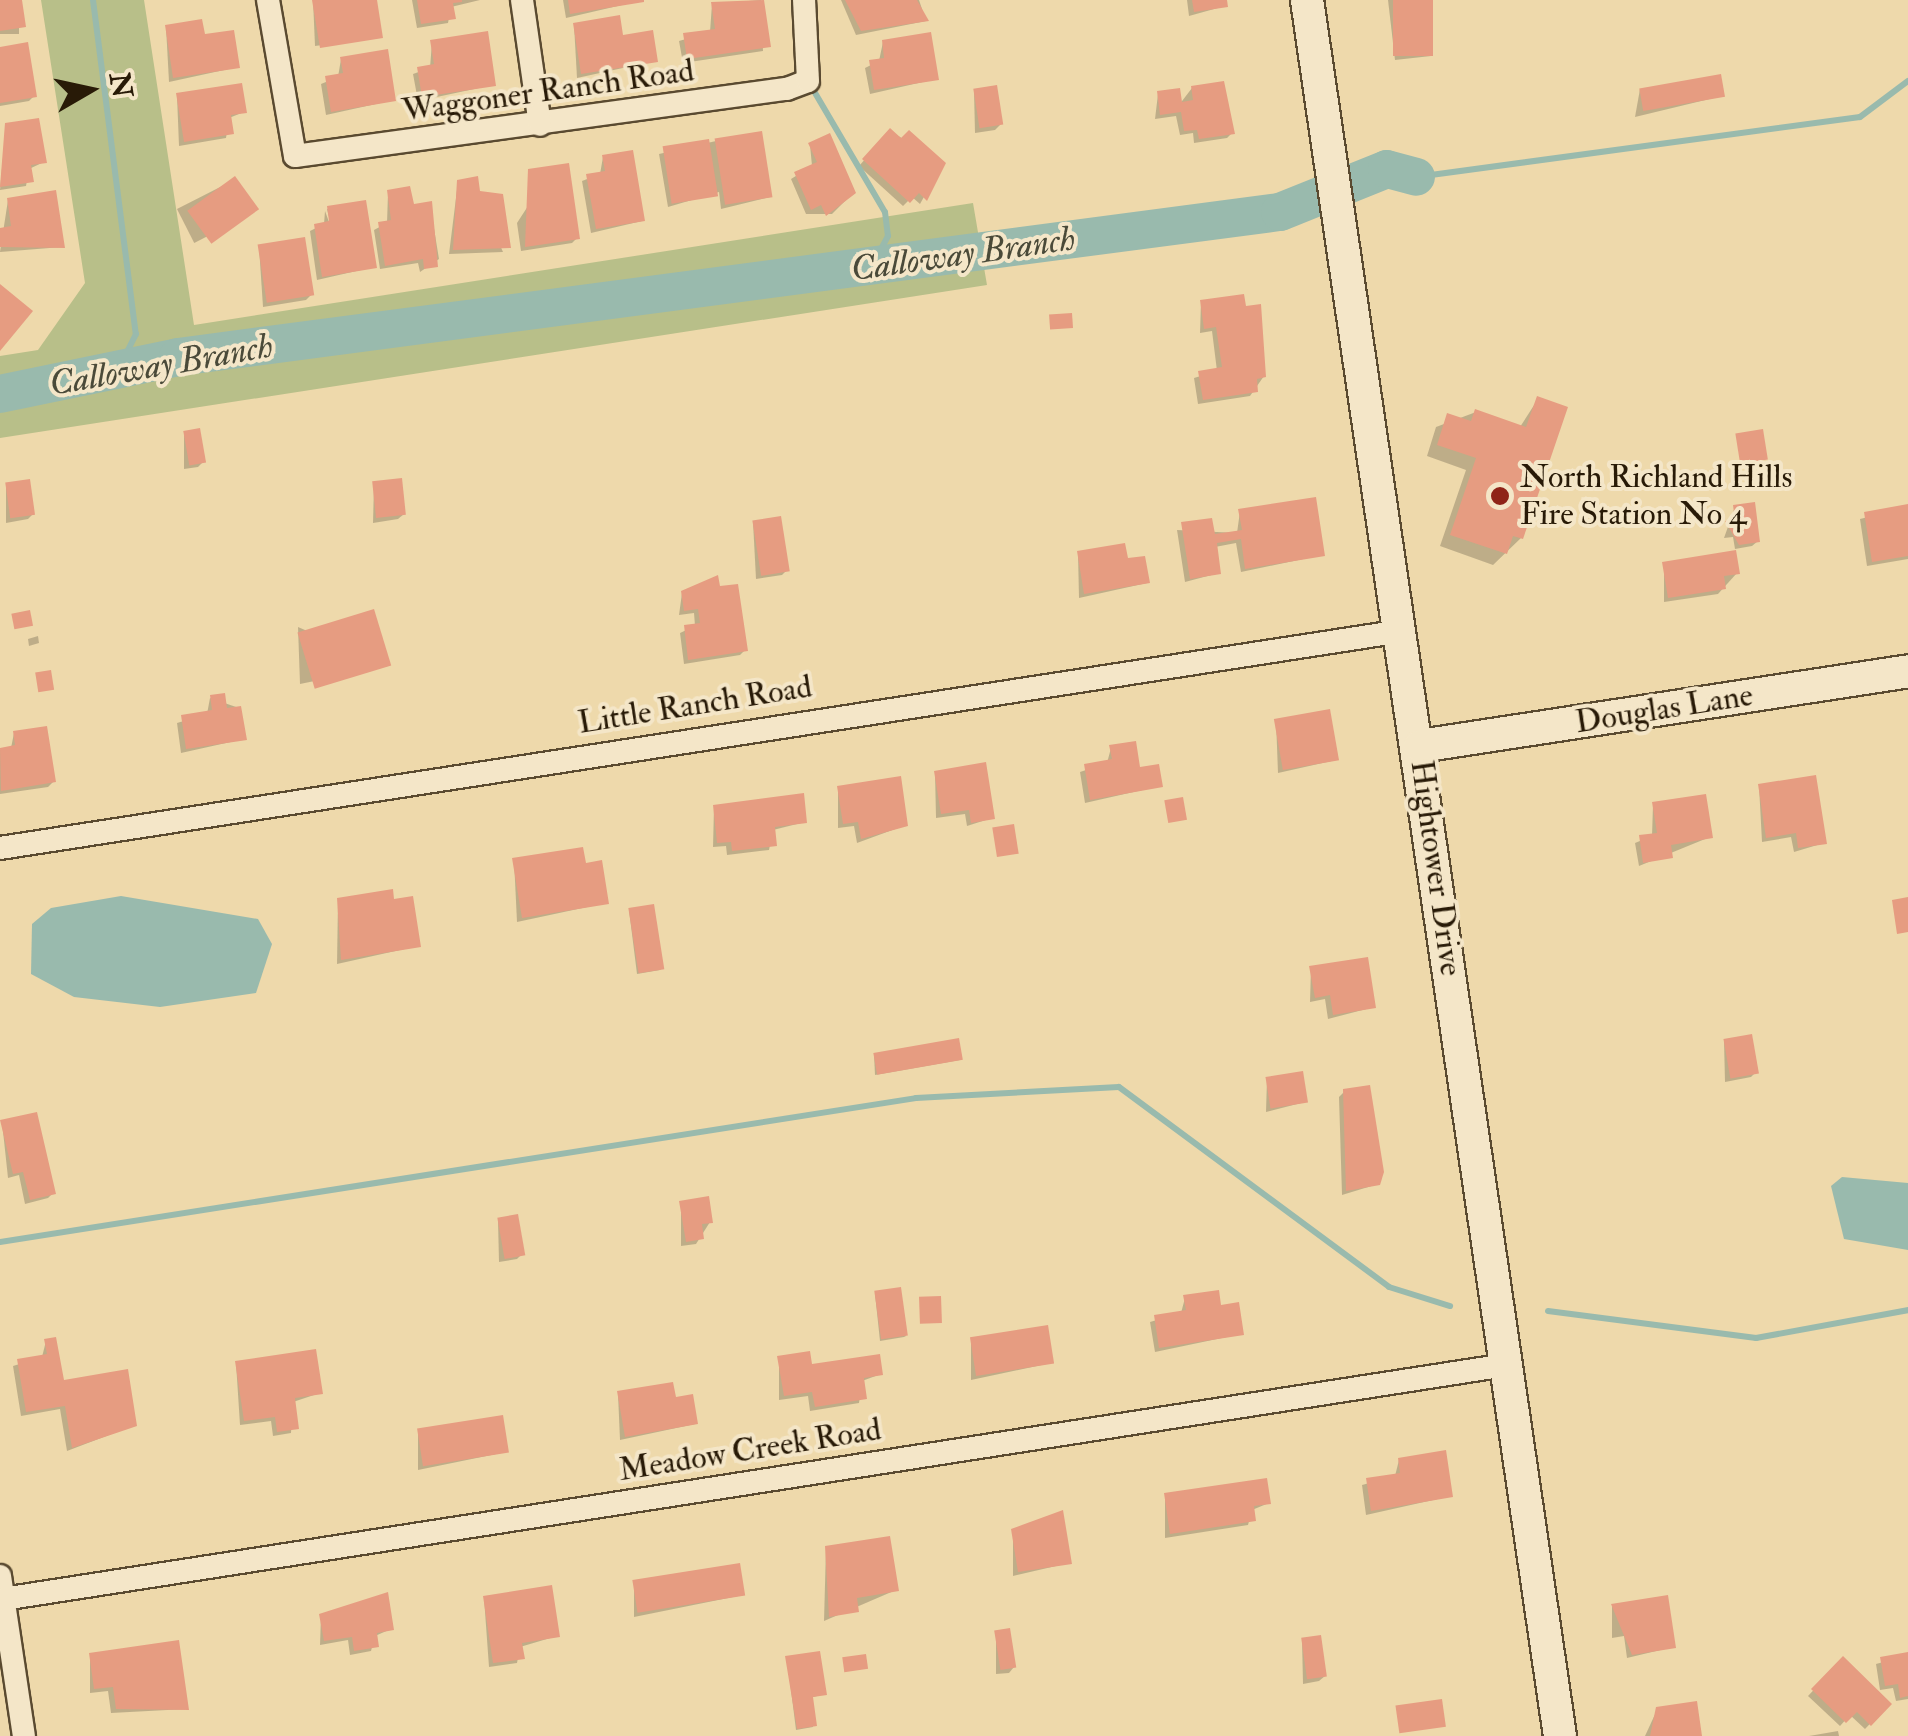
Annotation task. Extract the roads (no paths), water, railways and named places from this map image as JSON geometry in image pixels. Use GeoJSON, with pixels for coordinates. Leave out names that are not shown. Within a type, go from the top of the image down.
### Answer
{"type":"FeatureCollection","features":[{"type":"Feature","properties":{"kind":"street","name":"Waggoner Ranch Road"},"geometry":{"type":"LineString","coordinates":[[268,0],[295,156],[540,125],[808,81],[804,0]]}},
{"type":"Feature","properties":{"kind":"street"},"geometry":{"type":"LineString","coordinates":[[522,0],[540,125]]}},
{"type":"Feature","properties":{"kind":"street","name":"Hightower Drive"},"geometry":{"type":"LineString","coordinates":[[1306,0],[1420,746],[1560,1736]]}},
{"type":"Feature","properties":{"kind":"street","name":"Little Ranch Road"},"geometry":{"type":"LineString","coordinates":[[0,848],[1401,631]]}},
{"type":"Feature","properties":{"kind":"street","name":"Douglas Lane"},"geometry":{"type":"LineString","coordinates":[[1420,746],[1908,671]]}},
{"type":"Feature","properties":{"kind":"street","name":"Meadow Creek Road"},"geometry":{"type":"LineString","coordinates":[[2,1588],[1506,1365]]}},
{"type":"Feature","properties":{"kind":"street"},"geometry":{"type":"LineString","coordinates":[[2,1588],[24,1736]]}},
{"type":"Feature","properties":{"kind":"waterway"},"geometry":{"type":"LineString","coordinates":[[93,0],[136,334],[118,370]]}},
{"type":"Feature","properties":{"kind":"waterway","name":"Calloway Branch"},"geometry":{"type":"LineString","coordinates":[[1416,177],[1860,117],[1908,81]]}},
{"type":"Feature","properties":{"kind":"waterway"},"geometry":{"type":"LineString","coordinates":[[811,86],[885,212],[888,236],[879,253],[815,273]]}},
{"type":"Feature","properties":{"kind":"waterway","name":"Calloway Branch"},"geometry":{"type":"LineString","coordinates":[[0,394],[178,357],[1280,212],[1387,169],[1416,177]]}},
{"type":"Feature","properties":{"kind":"waterway"},"geometry":{"type":"LineString","coordinates":[[0,1242],[916,1098],[1119,1087],[1389,1287],[1450,1306]]}},
{"type":"Feature","properties":{"kind":"waterway"},"geometry":{"type":"LineString","coordinates":[[1548,1311],[1756,1338],[1908,1310]]}},
{"type":"Feature","properties":{"kind":"place","name":"North Richland Hills Fire Station No 4"},"geometry":{"type":"Point","coordinates":[1500,496]}}]}
